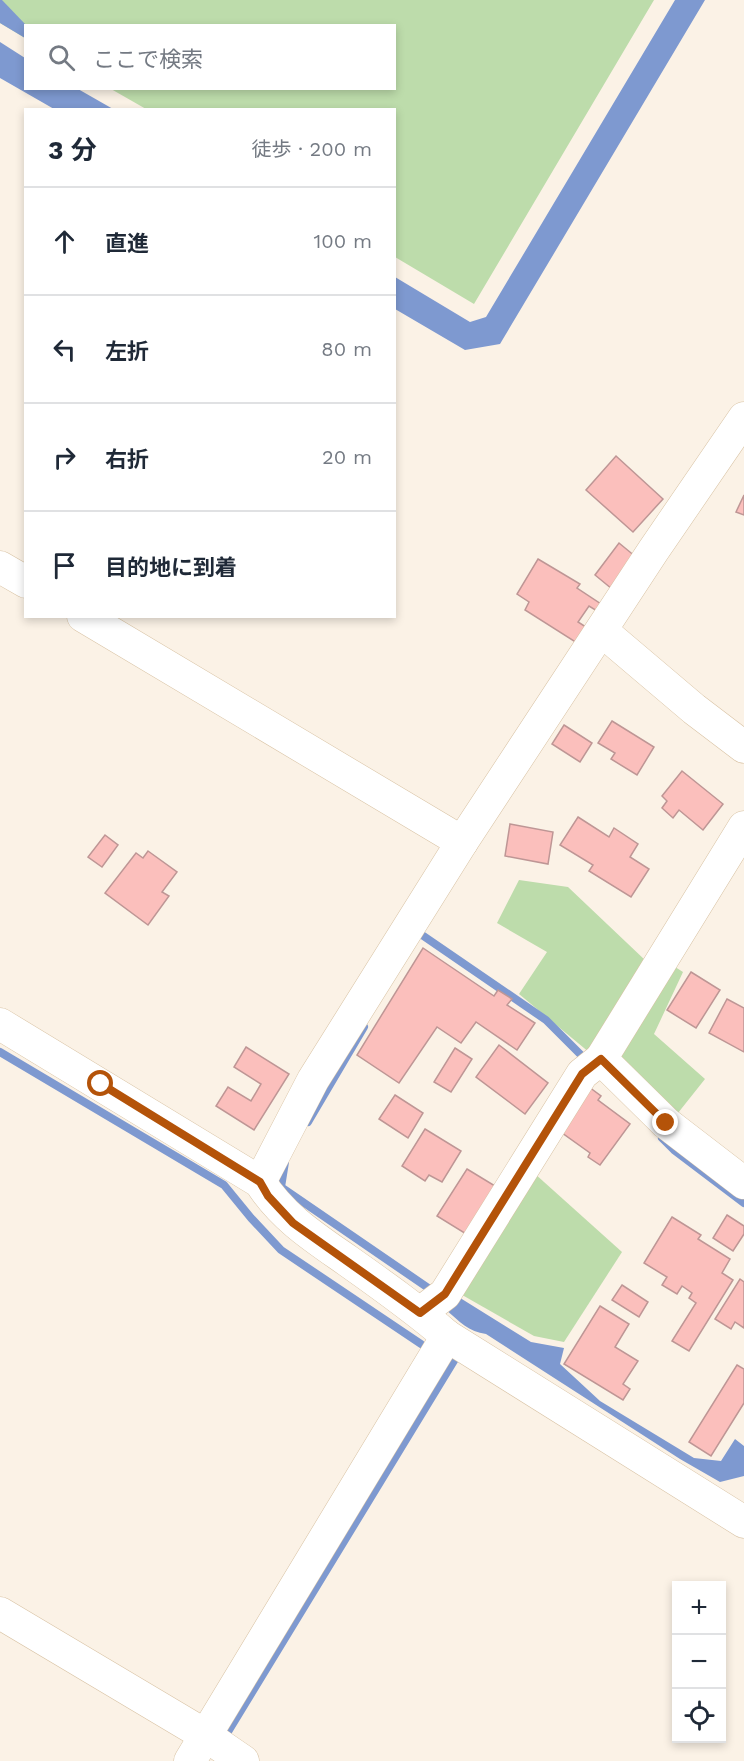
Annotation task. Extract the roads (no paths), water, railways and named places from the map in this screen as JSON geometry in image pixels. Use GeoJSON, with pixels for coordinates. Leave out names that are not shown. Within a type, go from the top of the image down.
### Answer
{"type":"FeatureCollection","features":[{"type":"Feature","properties":{"kind":"street"},"geometry":{"type":"LineString","coordinates":[[260,1182],[314,1080],[462,842],[610,638],[653,551],[744,418]]}},
{"type":"Feature","properties":{"kind":"street"},"geometry":{"type":"LineString","coordinates":[[0,567],[24,581]]}},
{"type":"Feature","properties":{"kind":"street"},"geometry":{"type":"LineString","coordinates":[[86,618],[462,842]]}},
{"type":"Feature","properties":{"kind":"street"},"geometry":{"type":"LineString","coordinates":[[610,638],[694,709],[744,747]]}},
{"type":"Feature","properties":{"kind":"street"},"geometry":{"type":"LineString","coordinates":[[434,1303],[592,1066],[744,827]]}},
{"type":"Feature","properties":{"kind":"street"},"geometry":{"type":"LineString","coordinates":[[0,1024],[260,1182],[268,1196],[293,1223],[434,1303],[460,1344],[744,1522]]}},
{"type":"Feature","properties":{"kind":"street"},"geometry":{"type":"LineString","coordinates":[[592,1066],[744,1183]]}},
{"type":"Feature","properties":{"kind":"street"},"geometry":{"type":"LineString","coordinates":[[0,1613],[217,1752],[460,1344]]}},
{"type":"Feature","properties":{"kind":"water"},"geometry":{"type":"Polygon","coordinates":[[[0,0],[2,0],[25,24],[24,37],[0,23],[0,0]]]}},
{"type":"Feature","properties":{"kind":"water"},"geometry":{"type":"Polygon","coordinates":[[[675,0],[705,0],[500,344],[465,350],[396,310],[396,278],[470,322],[486,317],[675,0]]]}},
{"type":"Feature","properties":{"kind":"water"},"geometry":{"type":"Polygon","coordinates":[[[0,42],[24,57],[24,90],[80,90],[111,108],[52,108],[0,78],[0,42]]]}},
{"type":"Feature","properties":{"kind":"water"},"geometry":{"type":"Polygon","coordinates":[[[457,1296],[531,1342],[564,1348],[560,1364],[600,1401],[694,1458],[721,1461],[735,1439],[744,1446],[744,1476],[720,1482],[680,1459],[486,1334],[469,1328],[446,1310],[457,1296]]]}},
{"type":"Feature","properties":{"kind":"waterway"},"geometry":{"type":"LineString","coordinates":[[422,935],[546,1020],[588,1062]]}},
{"type":"Feature","properties":{"kind":"waterway"},"geometry":{"type":"LineString","coordinates":[[308,1122],[364,1027]]}},
{"type":"Feature","properties":{"kind":"waterway"},"geometry":{"type":"LineString","coordinates":[[0,1052],[224,1185],[281,1250],[421,1344]]}},
{"type":"Feature","properties":{"kind":"waterway"},"geometry":{"type":"LineString","coordinates":[[662,1138],[674,1150],[744,1203]]}},
{"type":"Feature","properties":{"kind":"waterway"},"geometry":{"type":"LineString","coordinates":[[285,1162],[281,1187],[437,1294]]}},
{"type":"Feature","properties":{"kind":"waterway"},"geometry":{"type":"LineString","coordinates":[[223,1740],[460,1351]]}}]}
